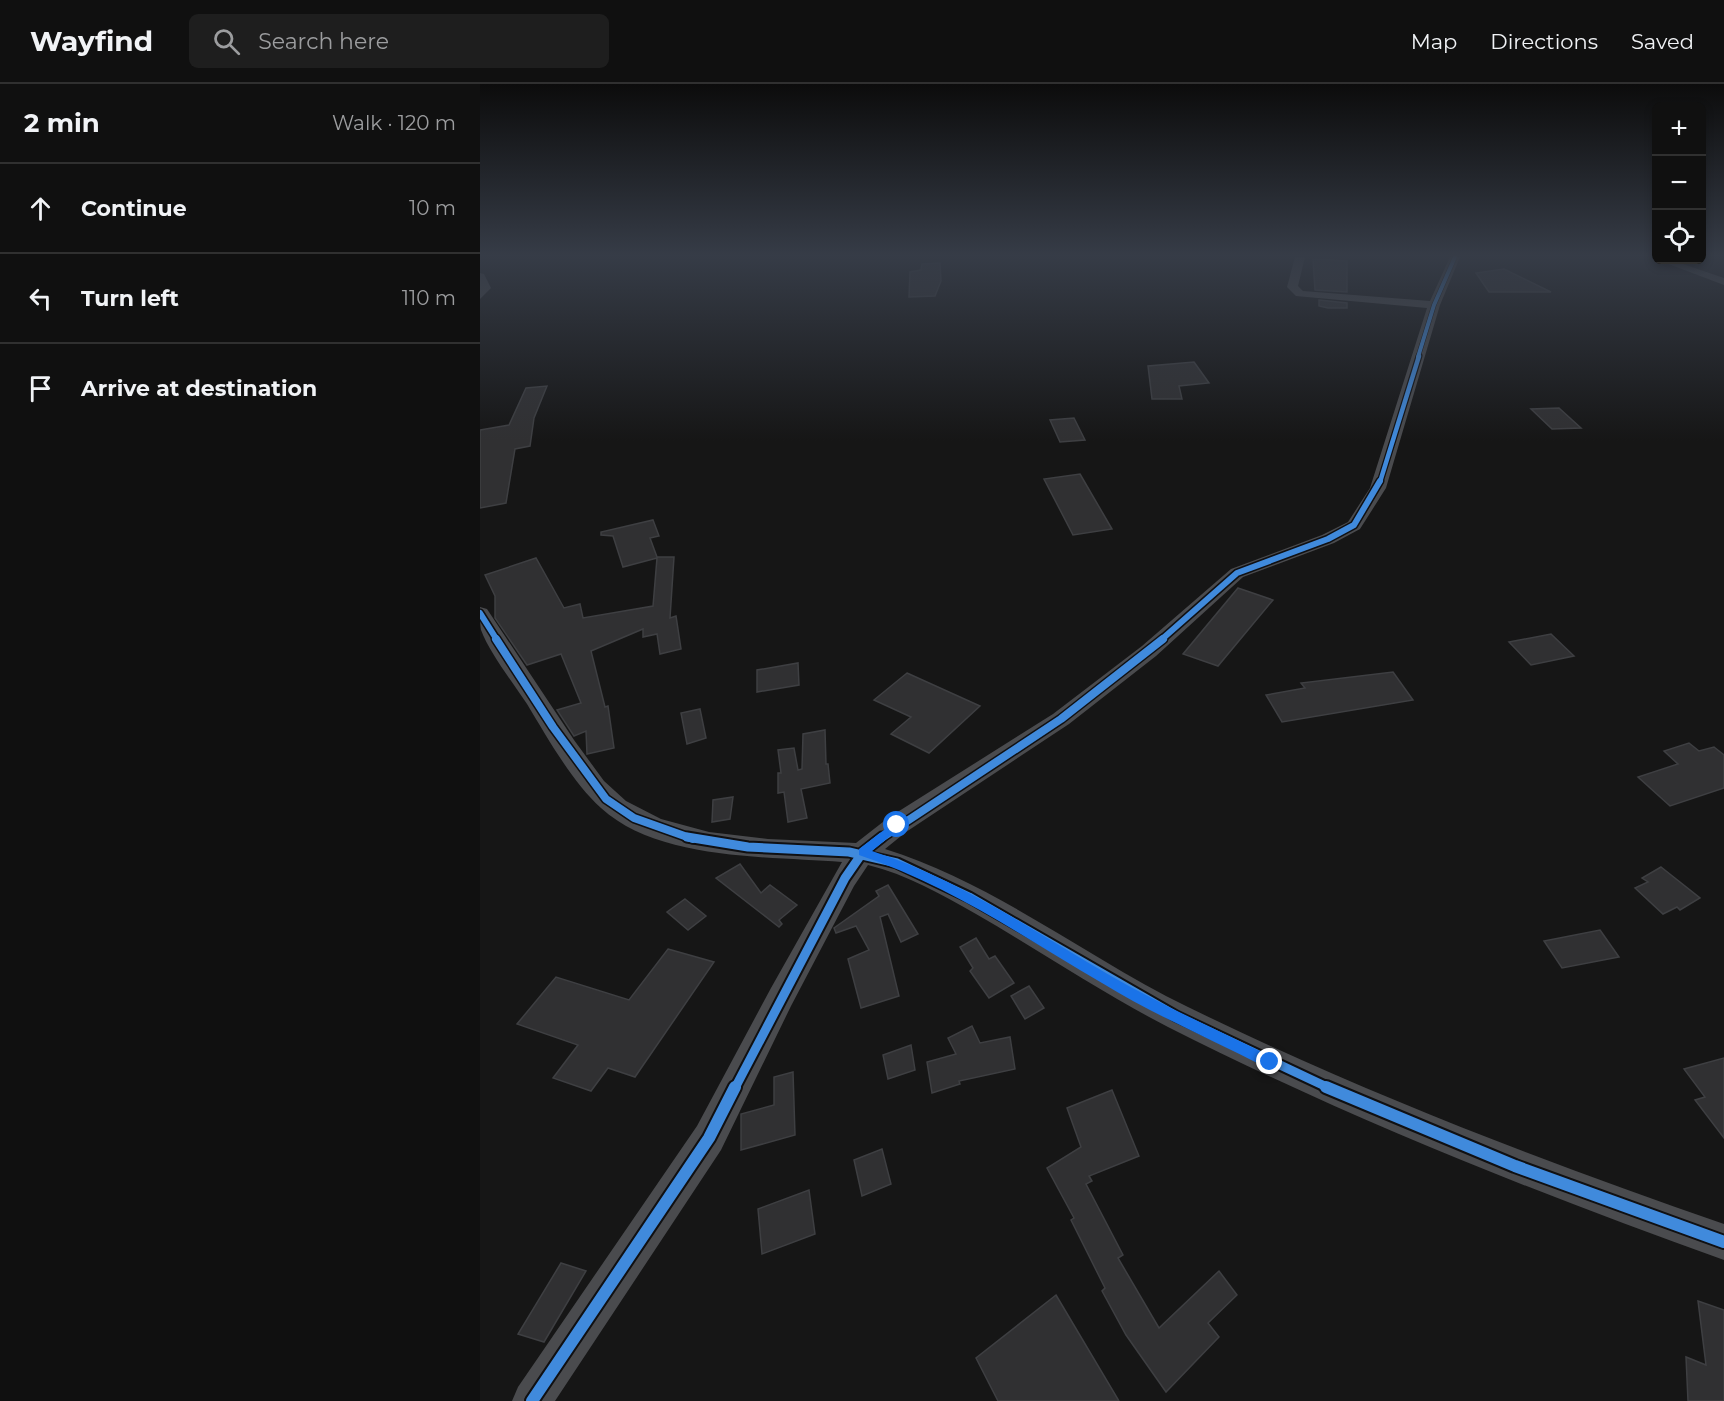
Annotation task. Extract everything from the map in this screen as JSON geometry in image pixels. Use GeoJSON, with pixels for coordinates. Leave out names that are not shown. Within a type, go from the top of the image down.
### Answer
{"type":"FeatureCollection","features":[{"type":"Feature","properties":{"kind":"street"},"geometry":{"type":"LineString","coordinates":[[532,1401],[709,1138],[786,987],[845,878],[863,852],[897,825],[1060,719],[1149,651],[1237,573],[1328,539],[1354,525],[1378,488],[1430,318]]}},
{"type":"Feature","properties":{"kind":"street"},"geometry":{"type":"LineString","coordinates":[[480,613],[542,714],[601,793],[614,806],[635,818],[689,839],[769,849],[863,852],[897,863],[985,906],[1108,981],[1270,1062],[1605,1201],[1724,1242]]}},
{"type":"Feature","properties":{"kind":"building"},"geometry":{"type":"Polygon","coordinates":[[[1194,362],[1209,383],[1179,386],[1182,399],[1152,399],[1148,366],[1194,362]]]}},
{"type":"Feature","properties":{"kind":"building"},"geometry":{"type":"Polygon","coordinates":[[[547,386],[534,418],[530,446],[515,449],[506,503],[480,508],[480,430],[509,425],[526,388],[547,386]]]}},
{"type":"Feature","properties":{"kind":"building"},"geometry":{"type":"Polygon","coordinates":[[[1559,408],[1581,428],[1552,429],[1531,409],[1559,408]]]}},
{"type":"Feature","properties":{"kind":"building"},"geometry":{"type":"Polygon","coordinates":[[[1074,418],[1085,440],[1060,442],[1050,420],[1074,418]]]}},
{"type":"Feature","properties":{"kind":"building"},"geometry":{"type":"Polygon","coordinates":[[[1080,474],[1112,529],[1073,535],[1044,479],[1080,474]]]}},
{"type":"Feature","properties":{"kind":"building"},"geometry":{"type":"Polygon","coordinates":[[[653,520],[659,536],[650,538],[657,557],[674,557],[670,618],[676,616],[681,649],[660,654],[657,634],[643,637],[643,629],[591,651],[605,707],[608,706],[614,748],[587,754],[586,731],[574,736],[557,710],[581,703],[561,654],[527,665],[495,618],[495,596],[485,575],[536,558],[564,608],[580,604],[583,618],[653,606],[657,558],[623,567],[613,536],[601,535],[601,532],[653,520]]]}},
{"type":"Feature","properties":{"kind":"building"},"geometry":{"type":"Polygon","coordinates":[[[1238,588],[1273,600],[1218,666],[1183,654],[1238,588]]]}},
{"type":"Feature","properties":{"kind":"building"},"geometry":{"type":"Polygon","coordinates":[[[1551,634],[1574,656],[1531,665],[1509,642],[1551,634]]]}},
{"type":"Feature","properties":{"kind":"building"},"geometry":{"type":"Polygon","coordinates":[[[798,663],[799,685],[757,692],[757,670],[798,663]]]}},
{"type":"Feature","properties":{"kind":"building"},"geometry":{"type":"Polygon","coordinates":[[[1393,672],[1413,700],[1282,722],[1266,695],[1305,688],[1301,683],[1393,672]]]}},
{"type":"Feature","properties":{"kind":"building"},"geometry":{"type":"Polygon","coordinates":[[[907,673],[980,706],[929,753],[891,734],[911,717],[874,700],[907,673]]]}},
{"type":"Feature","properties":{"kind":"building"},"geometry":{"type":"Polygon","coordinates":[[[700,709],[706,738],[687,744],[681,713],[700,709]]]}},
{"type":"Feature","properties":{"kind":"building"},"geometry":{"type":"Polygon","coordinates":[[[825,730],[826,764],[828,764],[830,783],[801,789],[807,818],[788,822],[784,792],[778,793],[778,773],[781,773],[778,750],[794,748],[798,770],[802,769],[803,734],[825,730]]]}},
{"type":"Feature","properties":{"kind":"building"},"geometry":{"type":"Polygon","coordinates":[[[1689,743],[1699,751],[1714,747],[1724,755],[1724,788],[1670,806],[1638,777],[1678,764],[1664,751],[1689,743]]]}},
{"type":"Feature","properties":{"kind":"building"},"geometry":{"type":"Polygon","coordinates":[[[733,797],[730,819],[712,822],[713,800],[733,797]]]}},
{"type":"Feature","properties":{"kind":"building"},"geometry":{"type":"Polygon","coordinates":[[[740,864],[761,893],[770,885],[797,905],[779,920],[782,924],[779,927],[716,878],[740,864]]]}},
{"type":"Feature","properties":{"kind":"building"},"geometry":{"type":"Polygon","coordinates":[[[1661,867],[1700,898],[1680,910],[1677,907],[1663,914],[1635,888],[1648,882],[1642,878],[1661,867]]]}},
{"type":"Feature","properties":{"kind":"building"},"geometry":{"type":"Polygon","coordinates":[[[888,885],[918,934],[901,942],[888,914],[880,917],[899,996],[861,1008],[848,959],[869,950],[856,926],[836,933],[834,928],[879,896],[876,891],[888,885]]]}},
{"type":"Feature","properties":{"kind":"building"},"geometry":{"type":"Polygon","coordinates":[[[685,899],[706,916],[688,930],[667,912],[685,899]]]}},
{"type":"Feature","properties":{"kind":"building"},"geometry":{"type":"Polygon","coordinates":[[[1600,930],[1619,957],[1562,968],[1544,941],[1600,930]]]}},
{"type":"Feature","properties":{"kind":"building"},"geometry":{"type":"Polygon","coordinates":[[[976,938],[989,959],[995,956],[1014,983],[989,998],[970,971],[973,968],[960,947],[976,938]]]}},
{"type":"Feature","properties":{"kind":"building"},"geometry":{"type":"Polygon","coordinates":[[[668,949],[714,962],[635,1077],[608,1068],[591,1091],[553,1078],[578,1045],[517,1024],[556,977],[629,1000],[668,949]]]}},
{"type":"Feature","properties":{"kind":"building"},"geometry":{"type":"Polygon","coordinates":[[[1029,986],[1044,1008],[1025,1019],[1011,996],[1029,986]]]}},
{"type":"Feature","properties":{"kind":"building"},"geometry":{"type":"Polygon","coordinates":[[[972,1026],[980,1043],[1010,1037],[1015,1069],[959,1081],[960,1084],[932,1093],[927,1062],[956,1054],[948,1038],[972,1026]]]}},
{"type":"Feature","properties":{"kind":"building"},"geometry":{"type":"Polygon","coordinates":[[[911,1045],[915,1070],[888,1079],[883,1055],[911,1045]]]}},
{"type":"Feature","properties":{"kind":"building"},"geometry":{"type":"Polygon","coordinates":[[[1724,1058],[1724,1138],[1695,1100],[1705,1097],[1684,1069],[1724,1058]]]}},
{"type":"Feature","properties":{"kind":"building"},"geometry":{"type":"Polygon","coordinates":[[[793,1072],[795,1135],[741,1150],[741,1114],[774,1105],[774,1077],[793,1072]]]}},
{"type":"Feature","properties":{"kind":"building"},"geometry":{"type":"Polygon","coordinates":[[[1112,1090],[1139,1156],[1089,1176],[1092,1181],[1086,1184],[1123,1255],[1118,1258],[1159,1328],[1219,1271],[1237,1295],[1208,1323],[1219,1337],[1166,1392],[1126,1335],[1102,1291],[1105,1288],[1071,1220],[1074,1218],[1047,1168],[1081,1147],[1067,1108],[1112,1090]]]}},
{"type":"Feature","properties":{"kind":"building"},"geometry":{"type":"Polygon","coordinates":[[[882,1149],[891,1184],[862,1196],[854,1160],[882,1149]]]}},
{"type":"Feature","properties":{"kind":"building"},"geometry":{"type":"Polygon","coordinates":[[[809,1190],[815,1234],[762,1254],[758,1209],[809,1190]]]}},
{"type":"Feature","properties":{"kind":"building"},"geometry":{"type":"Polygon","coordinates":[[[561,1263],[586,1271],[544,1342],[518,1334],[561,1263]]]}},
{"type":"Feature","properties":{"kind":"building"},"geometry":{"type":"Polygon","coordinates":[[[1056,1295],[1119,1401],[998,1401],[976,1358],[1056,1295]]]}},
{"type":"Feature","properties":{"kind":"building"},"geometry":{"type":"Polygon","coordinates":[[[1698,1301],[1724,1310],[1724,1401],[1688,1401],[1686,1357],[1706,1365],[1698,1301]]]}},
{"type":"Feature","properties":{"kind":"cycle path"},"geometry":{"type":"LineString","coordinates":[[532,1401],[709,1138],[845,878],[863,852],[897,825],[1061,719],[1149,651],[1237,573],[1328,539],[1354,525],[1378,488],[1430,318]]}},
{"type":"Feature","properties":{"kind":"cycle path"},"geometry":{"type":"LineString","coordinates":[[480,613],[540,708],[592,782],[611,804],[634,818],[671,833],[709,842],[768,849],[849,852],[897,863],[969,897],[1141,998],[1242,1048],[1377,1109],[1515,1166],[1724,1242]]}},
{"type":"Feature","properties":{"kind":"route"},"geometry":{"type":"LineString","coordinates":[[897,825],[863,852],[897,863],[985,906],[1108,981],[1270,1062]]}}]}
